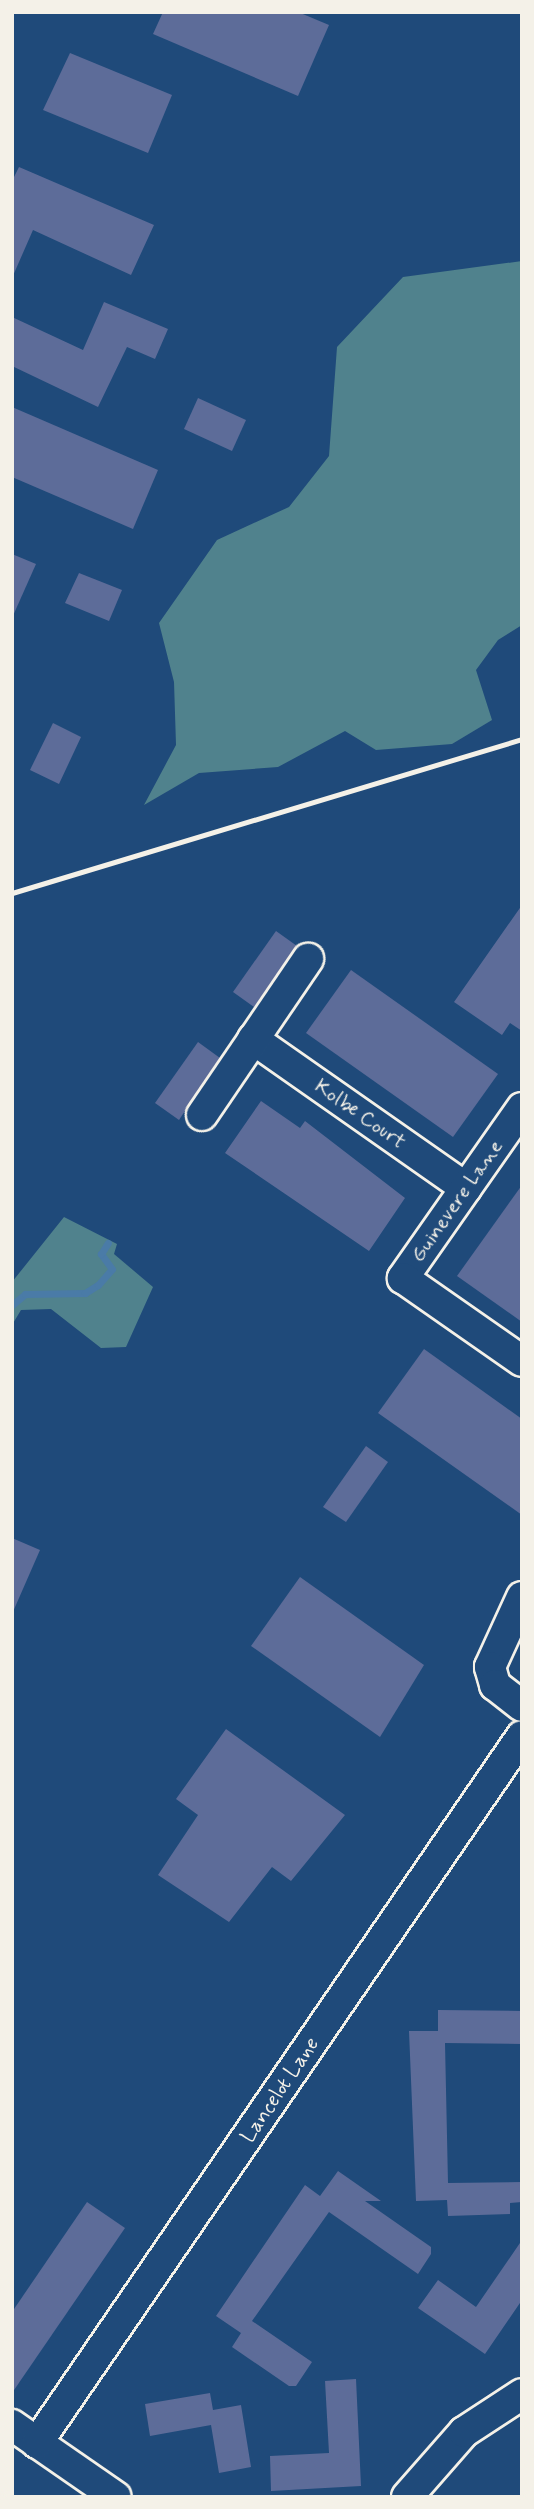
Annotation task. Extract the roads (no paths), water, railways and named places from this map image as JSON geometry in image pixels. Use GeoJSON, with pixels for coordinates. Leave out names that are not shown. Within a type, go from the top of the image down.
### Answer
{"type":"FeatureCollection","features":[{"type":"Feature","properties":{"kind":"street"},"geometry":{"type":"LineString","coordinates":[[202,1115],[308,959]]}},
{"type":"Feature","properties":{"kind":"street","name":"Kolbe Court"},"geometry":{"type":"LineString","coordinates":[[253,1039],[466,1188]]}},
{"type":"Feature","properties":{"kind":"street","name":"Guinevere Lane"},"geometry":{"type":"LineString","coordinates":[[522,1108],[403,1278],[522,1361]]}},
{"type":"Feature","properties":{"kind":"street"},"geometry":{"type":"LineString","coordinates":[[522,1597],[489,1667],[495,1685],[522,1706]]}},
{"type":"Feature","properties":{"kind":"street","name":"Lancelot Lane"},"geometry":{"type":"LineString","coordinates":[[37,2443],[522,1736]]}},
{"type":"Feature","properties":{"kind":"street"},"geometry":{"type":"LineString","coordinates":[[407,2497],[464,2432],[522,2395]]}},
{"type":"Feature","properties":{"kind":"street"},"geometry":{"type":"LineString","coordinates":[[12,2425],[116,2497]]}},
{"type":"Feature","properties":{"kind":"waterway"},"geometry":{"type":"LineString","coordinates":[[12,1305],[25,1294],[85,1293],[98,1285],[112,1269],[101,1254],[108,1243]]}},
{"type":"Feature","properties":{"kind":"railway"},"geometry":{"type":"LineString","coordinates":[[12,893],[522,739]]}}]}
